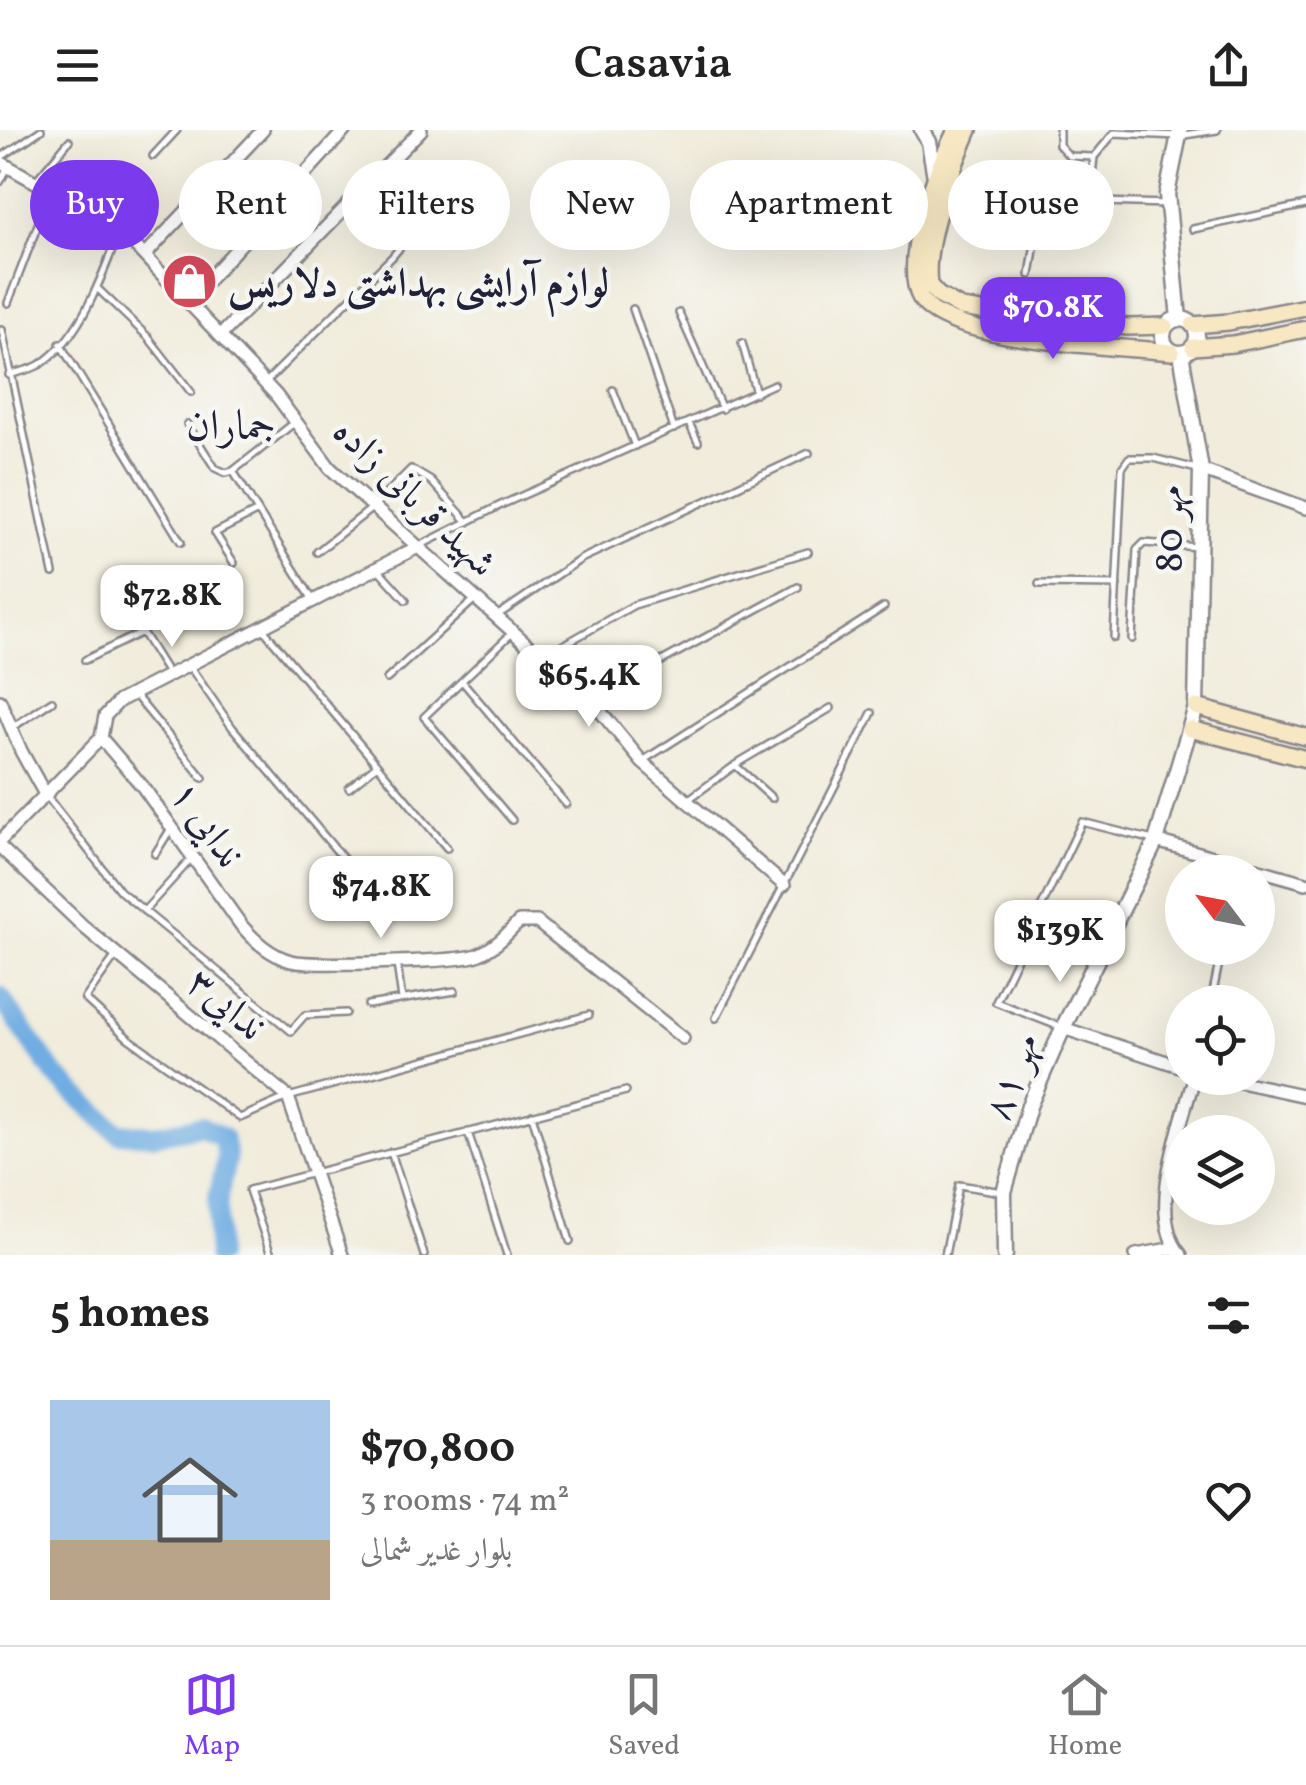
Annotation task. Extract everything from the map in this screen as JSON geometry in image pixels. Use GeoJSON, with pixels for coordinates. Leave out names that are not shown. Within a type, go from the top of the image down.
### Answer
{"type":"FeatureCollection","features":[{"type":"Feature","properties":{"kind":"main road"},"geometry":{"type":"LineString","coordinates":[[956,130],[927,206],[914,272],[922,299],[993,334],[1182,351],[1306,329]]}},
{"type":"Feature","properties":{"kind":"main road"},"geometry":{"type":"LineString","coordinates":[[950,312],[929,285],[928,275],[939,215],[969,130]]}},
{"type":"Feature","properties":{"kind":"main road"},"geometry":{"type":"LineString","coordinates":[[950,312],[961,308],[1128,327],[1306,307]]}},
{"type":"Feature","properties":{"kind":"main road"},"geometry":{"type":"LineString","coordinates":[[1196,707],[1306,737]]}},
{"type":"Feature","properties":{"kind":"main road"},"geometry":{"type":"LineString","coordinates":[[1190,729],[1306,759]]}},
{"type":"Feature","properties":{"kind":"street"},"geometry":{"type":"LineString","coordinates":[[145,255],[263,130]]}},
{"type":"Feature","properties":{"kind":"street"},"geometry":{"type":"LineString","coordinates":[[189,301],[345,130]]}},
{"type":"Feature","properties":{"kind":"street"},"geometry":{"type":"LineString","coordinates":[[221,335],[421,130]]}},
{"type":"Feature","properties":{"kind":"street"},"geometry":{"type":"LineString","coordinates":[[922,130],[932,154],[935,182]]}},
{"type":"Feature","properties":{"kind":"street"},"geometry":{"type":"LineString","coordinates":[[1179,133],[1168,204],[1179,323],[1163,340],[1182,351],[1197,336],[1179,323]]}},
{"type":"Feature","properties":{"kind":"street","name":"شهید قربانی زاده"},"geometry":{"type":"LineString","coordinates":[[3,162],[30,178]]}},
{"type":"Feature","properties":{"kind":"street","name":"شهید قربانی زاده"},"geometry":{"type":"LineString","coordinates":[[140,250],[266,383],[330,468],[590,700],[642,762],[784,885]]}},
{"type":"Feature","properties":{"kind":"street","name":"مهر 80"},"geometry":{"type":"LineString","coordinates":[[1182,351],[1202,470],[1196,707]]}},
{"type":"Feature","properties":{"kind":"street"},"geometry":{"type":"LineString","coordinates":[[1202,470],[1306,508]]}},
{"type":"Feature","properties":{"kind":"street"},"geometry":{"type":"LineString","coordinates":[[0,844],[101,738],[110,708],[416,548]]}},
{"type":"Feature","properties":{"kind":"street"},"geometry":{"type":"LineString","coordinates":[[0,701],[46,796]]}},
{"type":"Feature","properties":{"kind":"street","name":"مهر ۸۱"},"geometry":{"type":"LineString","coordinates":[[1005,1255],[1004,1192],[1029,1106],[1063,1028],[1156,841],[1196,707]]}},
{"type":"Feature","properties":{"kind":"street","name":"ندایی ۱"},"geometry":{"type":"LineString","coordinates":[[101,738],[144,787],[258,945],[292,962],[472,957],[493,948],[520,922],[537,922],[683,1038]]}},
{"type":"Feature","properties":{"kind":"street"},"geometry":{"type":"LineString","coordinates":[[1156,841],[1200,855]]}},
{"type":"Feature","properties":{"kind":"street","name":"ندایی۳"},"geometry":{"type":"LineString","coordinates":[[0,844],[117,954],[288,1097]]}},
{"type":"Feature","properties":{"kind":"street"},"geometry":{"type":"LineString","coordinates":[[1275,876],[1306,883]]}},
{"type":"Feature","properties":{"kind":"street"},"geometry":{"type":"LineString","coordinates":[[1063,1028],[1165,1061]]}},
{"type":"Feature","properties":{"kind":"street"},"geometry":{"type":"LineString","coordinates":[[1275,1089],[1306,1096]]}},
{"type":"Feature","properties":{"kind":"street"},"geometry":{"type":"LineString","coordinates":[[1136,1255],[1178,1252],[1166,1215],[1166,1188],[1190,1095]]}},
{"type":"Feature","properties":{"kind":"street"},"geometry":{"type":"LineString","coordinates":[[288,1097],[342,1255]]}},
{"type":"Feature","properties":{"kind":"lane"},"geometry":{"type":"LineString","coordinates":[[0,182],[3,162],[41,130]]}},
{"type":"Feature","properties":{"kind":"lane"},"geometry":{"type":"LineString","coordinates":[[153,156],[177,130]]}},
{"type":"Feature","properties":{"kind":"lane"},"geometry":{"type":"LineString","coordinates":[[1058,130],[1062,151],[1069,156],[1094,158],[1114,134],[1217,130]]}},
{"type":"Feature","properties":{"kind":"lane"},"geometry":{"type":"LineString","coordinates":[[53,160],[69,141]]}},
{"type":"Feature","properties":{"kind":"lane"},"geometry":{"type":"LineString","coordinates":[[1114,202],[1168,204]]}},
{"type":"Feature","properties":{"kind":"lane"},"geometry":{"type":"LineString","coordinates":[[1192,229],[1306,205]]}},
{"type":"Feature","properties":{"kind":"lane"},"geometry":{"type":"LineString","coordinates":[[8,304],[30,244]]}},
{"type":"Feature","properties":{"kind":"lane"},"geometry":{"type":"LineString","coordinates":[[9,374],[38,366],[60,344],[96,288],[112,250]]}},
{"type":"Feature","properties":{"kind":"lane"},"geometry":{"type":"LineString","coordinates":[[266,383],[398,250]]}},
{"type":"Feature","properties":{"kind":"lane"},"geometry":{"type":"LineString","coordinates":[[1030,275],[1034,250]]}},
{"type":"Feature","properties":{"kind":"lane"},"geometry":{"type":"LineString","coordinates":[[96,288],[148,337],[191,392]]}},
{"type":"Feature","properties":{"kind":"lane"},"geometry":{"type":"LineString","coordinates":[[632,309],[674,429]]}},
{"type":"Feature","properties":{"kind":"lane"},"geometry":{"type":"LineString","coordinates":[[679,313],[722,408]]}},
{"type":"Feature","properties":{"kind":"lane"},"geometry":{"type":"LineString","coordinates":[[2,330],[53,572]]}},
{"type":"Feature","properties":{"kind":"lane"},"geometry":{"type":"LineString","coordinates":[[742,343],[756,392]]}},
{"type":"Feature","properties":{"kind":"lane"},"geometry":{"type":"LineString","coordinates":[[60,344],[182,542]]}},
{"type":"Feature","properties":{"kind":"lane"},"geometry":{"type":"LineString","coordinates":[[416,548],[774,384]]}},
{"type":"Feature","properties":{"kind":"lane"},"geometry":{"type":"LineString","coordinates":[[613,390],[636,446]]}},
{"type":"Feature","properties":{"kind":"lane"},"geometry":{"type":"LineString","coordinates":[[187,424],[215,468],[226,473],[296,422]]}},
{"type":"Feature","properties":{"kind":"lane"},"geometry":{"type":"LineString","coordinates":[[689,422],[698,442]]}},
{"type":"Feature","properties":{"kind":"lane"},"geometry":{"type":"LineString","coordinates":[[495,617],[581,558],[810,453]]}},
{"type":"Feature","properties":{"kind":"lane"},"geometry":{"type":"LineString","coordinates":[[1114,638],[1122,468],[1129,458],[1153,458],[1202,470]]}},
{"type":"Feature","properties":{"kind":"lane"},"geometry":{"type":"LineString","coordinates":[[317,552],[372,508],[412,469],[431,481],[468,522]]}},
{"type":"Feature","properties":{"kind":"lane"},"geometry":{"type":"LineString","coordinates":[[233,471],[313,600]]}},
{"type":"Feature","properties":{"kind":"lane"},"geometry":{"type":"LineString","coordinates":[[234,563],[215,533],[258,511]]}},
{"type":"Feature","properties":{"kind":"lane"},"geometry":{"type":"LineString","coordinates":[[1132,638],[1137,550],[1144,542],[1202,547]]}},
{"type":"Feature","properties":{"kind":"lane"},"geometry":{"type":"LineString","coordinates":[[542,658],[634,605],[808,552]]}},
{"type":"Feature","properties":{"kind":"lane"},"geometry":{"type":"LineString","coordinates":[[376,568],[406,600]]}},
{"type":"Feature","properties":{"kind":"lane"},"geometry":{"type":"LineString","coordinates":[[1039,584],[1118,585]]}},
{"type":"Feature","properties":{"kind":"lane"},"geometry":{"type":"LineString","coordinates":[[590,700],[798,586]]}},
{"type":"Feature","properties":{"kind":"lane"},"geometry":{"type":"LineString","coordinates":[[387,679],[475,599]]}},
{"type":"Feature","properties":{"kind":"lane"},"geometry":{"type":"LineString","coordinates":[[642,762],[884,608]]}},
{"type":"Feature","properties":{"kind":"lane"},"geometry":{"type":"LineString","coordinates":[[261,626],[447,848]]}},
{"type":"Feature","properties":{"kind":"lane"},"geometry":{"type":"LineString","coordinates":[[86,660],[142,632],[169,675]]}},
{"type":"Feature","properties":{"kind":"lane"},"geometry":{"type":"LineString","coordinates":[[512,820],[424,717],[513,632]]}},
{"type":"Feature","properties":{"kind":"lane"},"geometry":{"type":"LineString","coordinates":[[189,664],[232,727],[352,869]]}},
{"type":"Feature","properties":{"kind":"lane"},"geometry":{"type":"LineString","coordinates":[[462,681],[566,804]]}},
{"type":"Feature","properties":{"kind":"lane"},"geometry":{"type":"LineString","coordinates":[[134,693],[203,778]]}},
{"type":"Feature","properties":{"kind":"lane"},"geometry":{"type":"LineString","coordinates":[[11,728],[52,701]]}},
{"type":"Feature","properties":{"kind":"lane"},"geometry":{"type":"LineString","coordinates":[[687,801],[735,765],[830,708]]}},
{"type":"Feature","properties":{"kind":"lane"},"geometry":{"type":"LineString","coordinates":[[716,1018],[872,714]]}},
{"type":"Feature","properties":{"kind":"lane"},"geometry":{"type":"LineString","coordinates":[[350,788],[377,764]]}},
{"type":"Feature","properties":{"kind":"lane"},"geometry":{"type":"LineString","coordinates":[[735,765],[772,798]]}},
{"type":"Feature","properties":{"kind":"lane"},"geometry":{"type":"LineString","coordinates":[[46,796],[120,890],[291,1031],[305,1015],[346,1014]]}},
{"type":"Feature","properties":{"kind":"lane"},"geometry":{"type":"LineString","coordinates":[[1063,1028],[996,1002],[1082,822],[1156,841]]}},
{"type":"Feature","properties":{"kind":"lane"},"geometry":{"type":"LineString","coordinates":[[154,854],[172,828]]}},
{"type":"Feature","properties":{"kind":"lane"},"geometry":{"type":"LineString","coordinates":[[144,911],[193,857]]}},
{"type":"Feature","properties":{"kind":"lane"},"geometry":{"type":"LineString","coordinates":[[117,954],[85,1000],[128,1038],[240,1118],[288,1097],[589,1015]]}},
{"type":"Feature","properties":{"kind":"lane"},"geometry":{"type":"LineString","coordinates":[[397,961],[402,999]]}},
{"type":"Feature","properties":{"kind":"lane"},"geometry":{"type":"LineString","coordinates":[[368,1005],[456,990]]}},
{"type":"Feature","properties":{"kind":"lane"},"geometry":{"type":"LineString","coordinates":[[271,1255],[248,1190],[626,1091]]}},
{"type":"Feature","properties":{"kind":"lane"},"geometry":{"type":"LineString","coordinates":[[532,1115],[570,1241]]}},
{"type":"Feature","properties":{"kind":"lane"},"geometry":{"type":"LineString","coordinates":[[468,1132],[507,1255]]}},
{"type":"Feature","properties":{"kind":"lane"},"geometry":{"type":"LineString","coordinates":[[392,1152],[424,1255]]}},
{"type":"Feature","properties":{"kind":"lane"},"geometry":{"type":"LineString","coordinates":[[945,1255],[959,1185],[1004,1192]]}},
{"type":"Feature","properties":{"kind":"waterway"},"geometry":{"type":"LineString","coordinates":[[0,997],[56,1076],[118,1133],[154,1135],[201,1126],[223,1138],[227,1156],[218,1198],[217,1255]]}},
{"type":"Feature","properties":{"kind":"place","name":"لوازم آرایشی بهداشتی دلاریس"},"geometry":{"type":"Point","coordinates":[189,282]}},
{"type":"Feature","properties":{"kind":"district","name":"جماران"},"geometry":{"type":"Point","coordinates":[231,424]}}]}
